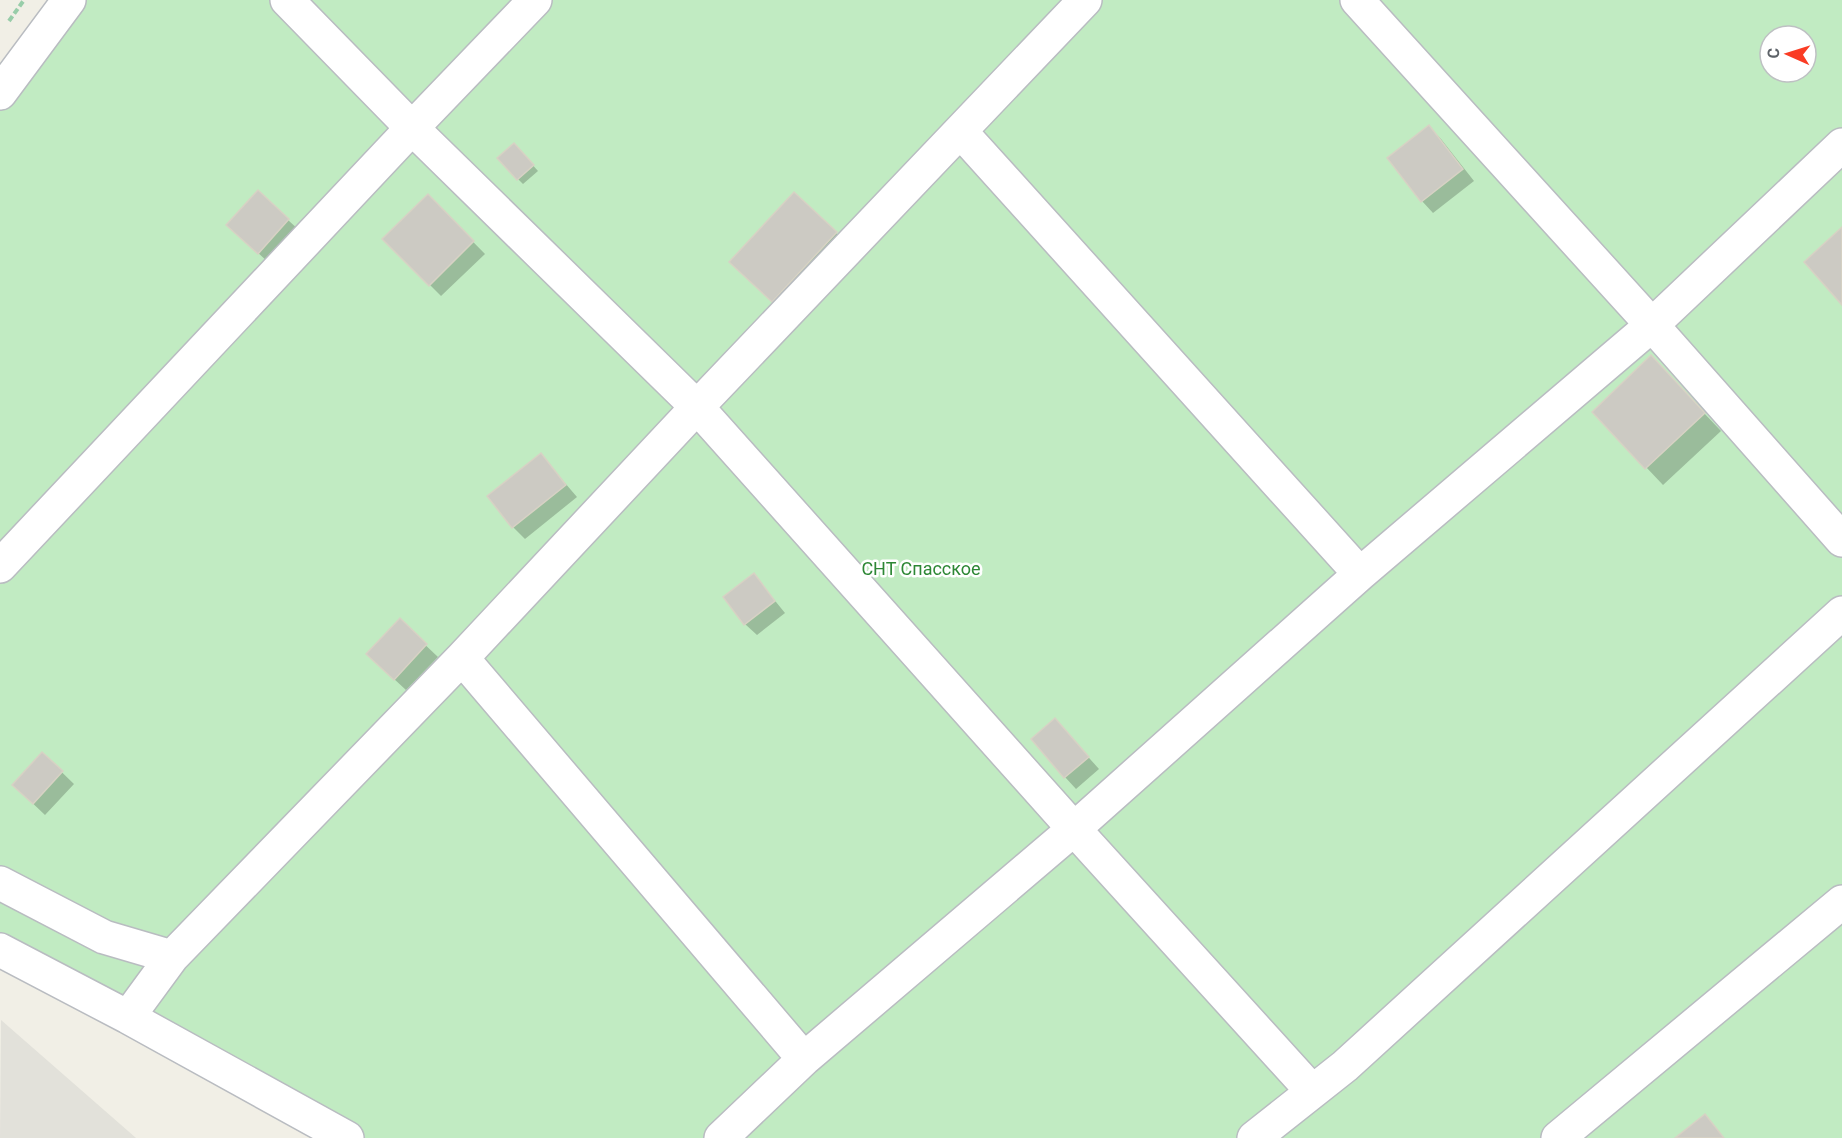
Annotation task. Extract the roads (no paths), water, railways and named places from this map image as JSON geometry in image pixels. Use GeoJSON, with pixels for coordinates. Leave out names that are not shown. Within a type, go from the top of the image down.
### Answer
{"type":"FeatureCollection","features":[{"type":"Feature","properties":{"kind":"street"},"geometry":{"type":"LineString","coordinates":[[0,93],[69,0]]}},
{"type":"Feature","properties":{"kind":"street"},"geometry":{"type":"LineString","coordinates":[[286,0],[412,128],[697,407],[1074,829],[1312,1091]]}},
{"type":"Feature","properties":{"kind":"street"},"geometry":{"type":"LineString","coordinates":[[0,566],[535,0]]}},
{"type":"Feature","properties":{"kind":"street"},"geometry":{"type":"LineString","coordinates":[[128,1017],[172,957],[462,658],[697,407],[1085,0]]}},
{"type":"Feature","properties":{"kind":"street"},"geometry":{"type":"LineString","coordinates":[[1357,0],[1652,325],[1842,540]]}},
{"type":"Feature","properties":{"kind":"street"},"geometry":{"type":"LineString","coordinates":[[961,132],[1360,574]]}},
{"type":"Feature","properties":{"kind":"street"},"geometry":{"type":"LineString","coordinates":[[721,1138],[804,1059],[1074,829],[1360,574],[1652,325],[1842,145]]}},
{"type":"Feature","properties":{"kind":"street"},"geometry":{"type":"LineString","coordinates":[[1254,1138],[1345,1066],[1842,614]]}},
{"type":"Feature","properties":{"kind":"street"},"geometry":{"type":"LineString","coordinates":[[462,658],[804,1059]]}},
{"type":"Feature","properties":{"kind":"street"},"geometry":{"type":"LineString","coordinates":[[0,883],[104,937],[172,957]]}},
{"type":"Feature","properties":{"kind":"street"},"geometry":{"type":"LineString","coordinates":[[1562,1137],[1842,902]]}},
{"type":"Feature","properties":{"kind":"street"},"geometry":{"type":"LineString","coordinates":[[0,950],[128,1017],[346,1138]]}},
{"type":"Feature","properties":{"kind":"park label","name":"СНТ Спасское"},"geometry":{"type":"Point","coordinates":[921,569]}}]}
